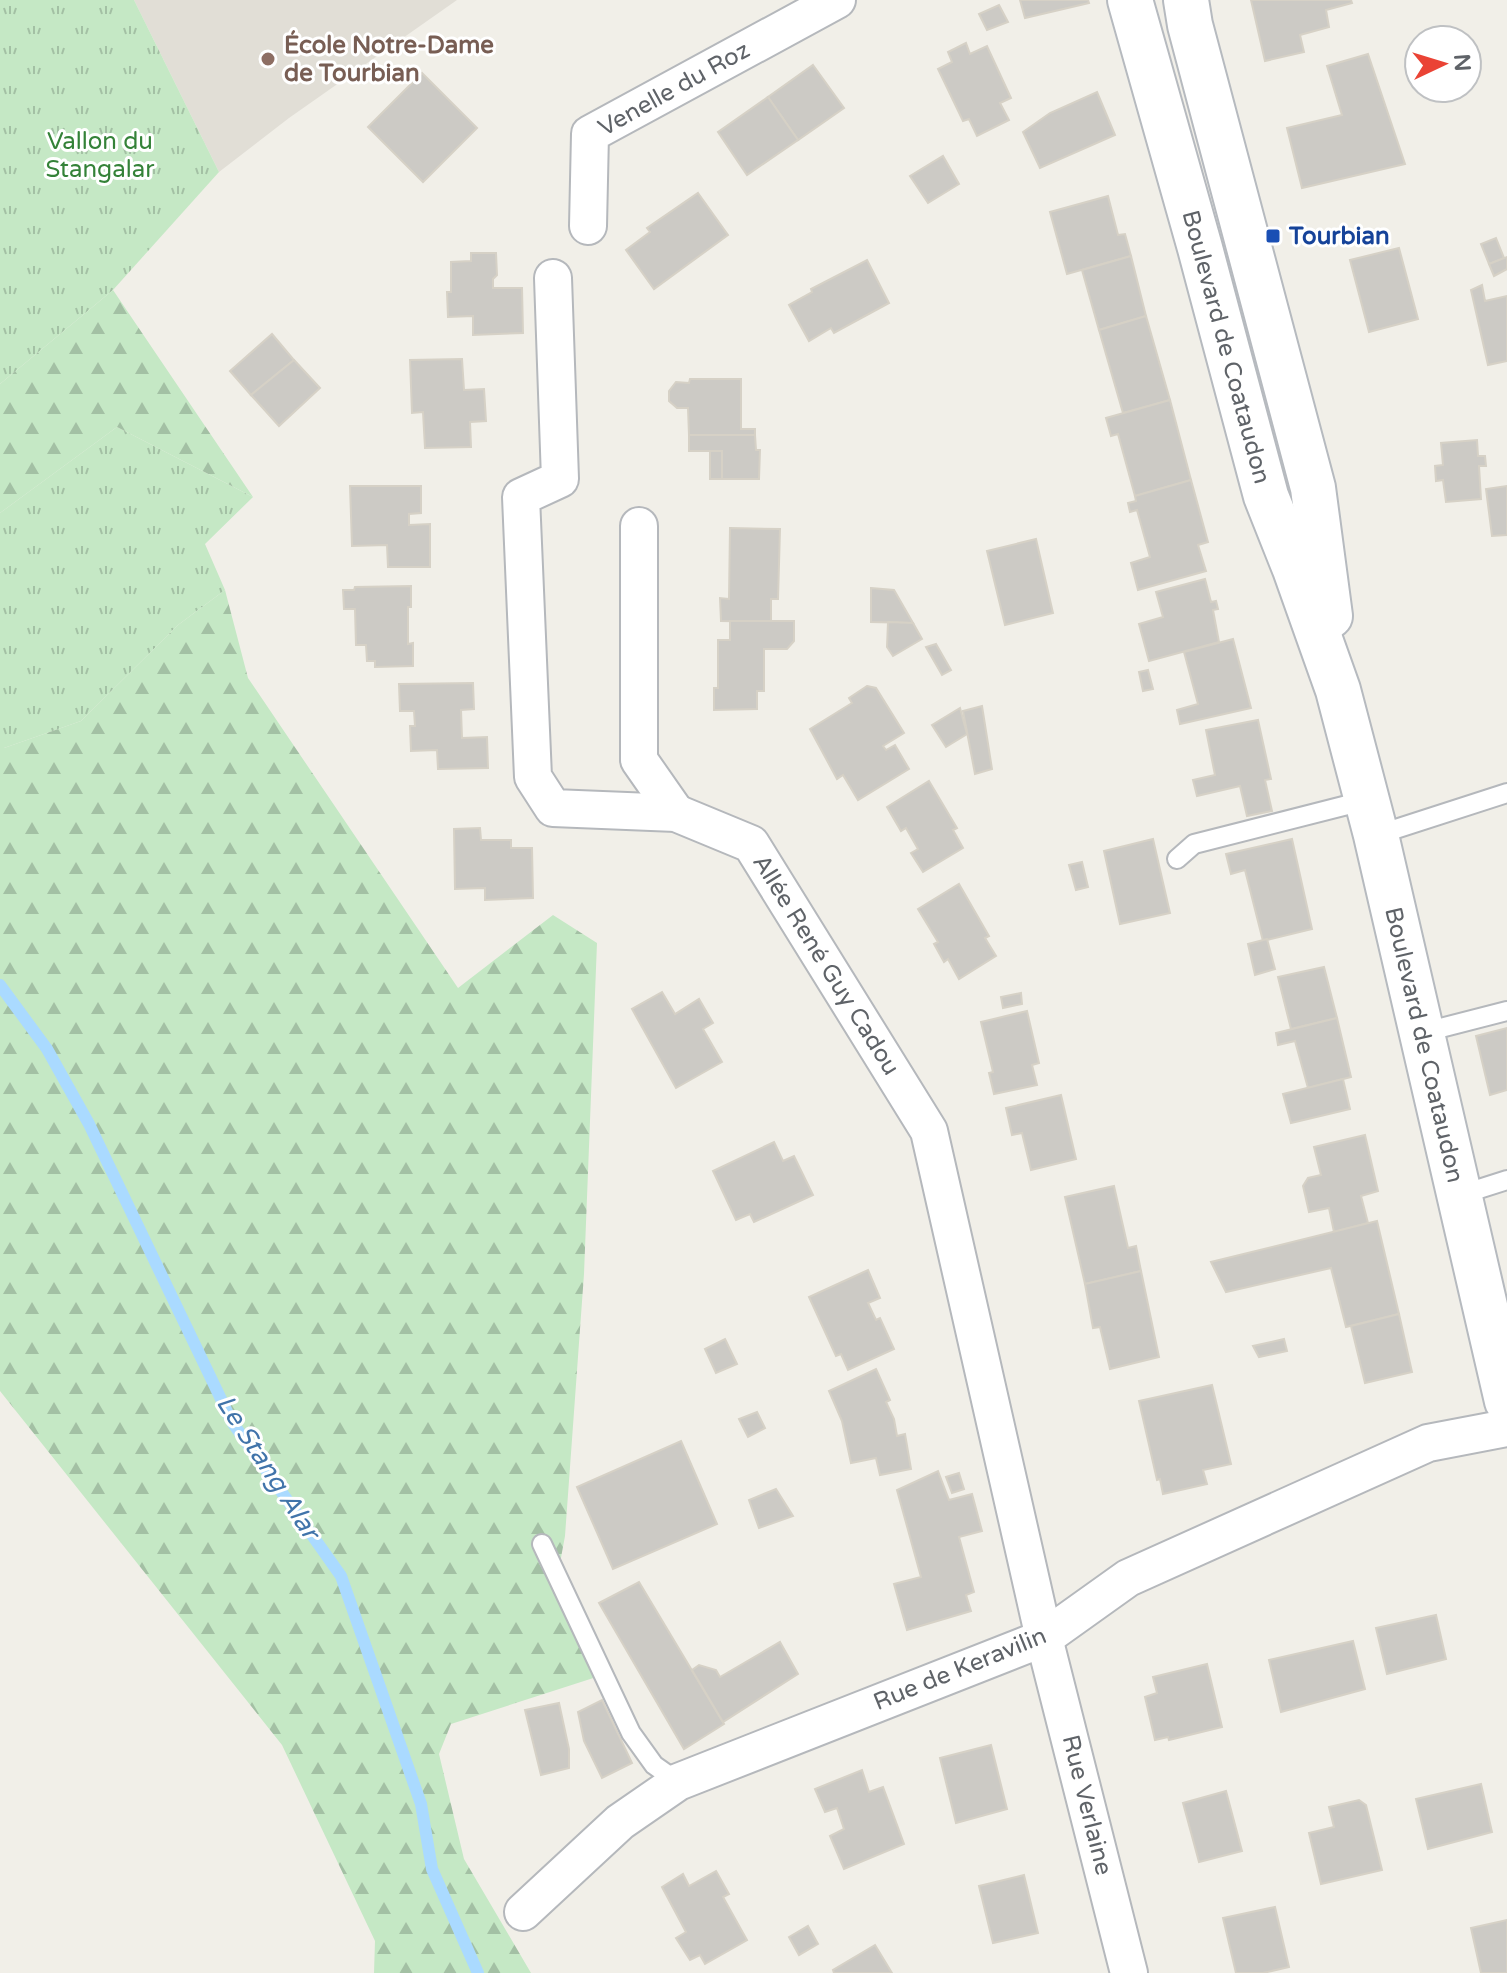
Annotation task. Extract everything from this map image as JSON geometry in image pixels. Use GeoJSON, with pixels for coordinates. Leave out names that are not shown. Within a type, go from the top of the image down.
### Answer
{"type":"FeatureCollection","features":[{"type":"Feature","properties":{"kind":"main road","name":"Boulevard de Coataudon"},"geometry":{"type":"LineString","coordinates":[[1130,0],[1266,496],[1338,690],[1371,818],[1507,1401]]}},
{"type":"Feature","properties":{"kind":"main road","name":"Boulevard de Coataudon"},"geometry":{"type":"LineString","coordinates":[[1186,0],[1239,216],[1313,488],[1325,563],[1338,690]]}},
{"type":"Feature","properties":{"kind":"street","name":"Venelle du Roz"},"geometry":{"type":"LineString","coordinates":[[588,226],[590,134],[837,0]]}},
{"type":"Feature","properties":{"kind":"street","name":"Allée René Guy Cadou"},"geometry":{"type":"LineString","coordinates":[[553,278],[560,479],[521,497],[533,777],[553,808],[676,813],[751,844],[929,1131],[1044,1638]]}},
{"type":"Feature","properties":{"kind":"street"},"geometry":{"type":"LineString","coordinates":[[639,526],[639,760],[676,813]]}},
{"type":"Feature","properties":{"kind":"street","name":"Rue de Keravilin"},"geometry":{"type":"LineString","coordinates":[[523,1912],[620,1822],[678,1782],[1044,1638],[1128,1578],[1428,1443],[1507,1428]]}},
{"type":"Feature","properties":{"kind":"street","name":"Rue Verlaine"},"geometry":{"type":"LineString","coordinates":[[1044,1638],[1129,1973]]}},
{"type":"Feature","properties":{"kind":"lane"},"geometry":{"type":"LineString","coordinates":[[1177,859],[1194,844],[1371,818],[1507,793]]}},
{"type":"Feature","properties":{"kind":"lane"},"geometry":{"type":"LineString","coordinates":[[1421,1033],[1507,1011]]}},
{"type":"Feature","properties":{"kind":"lane"},"geometry":{"type":"LineString","coordinates":[[1459,1195],[1507,1180]]}},
{"type":"Feature","properties":{"kind":"lane"},"geometry":{"type":"LineString","coordinates":[[542,1544],[631,1733],[654,1765],[678,1782]]}},
{"type":"Feature","properties":{"kind":"shaded area","name":"École Notre-Dame de Tourbian"},"geometry":{"type":"Polygon","coordinates":[[[134,0],[457,0],[289,118],[219,172],[134,0]]]}},
{"type":"Feature","properties":{"kind":"green space","name":"Vallon du Stangalar"},"geometry":{"type":"Polygon","coordinates":[[[0,0],[134,0],[219,172],[113,290],[0,384],[0,0]]]}},
{"type":"Feature","properties":{"kind":"green space"},"geometry":{"type":"Polygon","coordinates":[[[113,290],[253,497],[117,427],[0,513],[0,384],[113,290]]]}},
{"type":"Feature","properties":{"kind":"green space"},"geometry":{"type":"Polygon","coordinates":[[[117,427],[253,497],[205,544],[225,590],[178,625],[81,721],[0,748],[0,513],[117,427]]]}},
{"type":"Feature","properties":{"kind":"green space"},"geometry":{"type":"Polygon","coordinates":[[[225,590],[248,678],[458,988],[553,915],[597,943],[584,1274],[565,1536],[560,1563],[612,1672],[451,1724],[439,1754],[464,1859],[531,1973],[374,1973],[375,1941],[282,1745],[0,1391],[0,748],[81,721],[178,625],[225,590]]]}},
{"type":"Feature","properties":{"kind":"building"},"geometry":{"type":"Polygon","coordinates":[[[1020,0],[1088,0],[1089,3],[1025,18],[1020,0]]]}},
{"type":"Feature","properties":{"kind":"building"},"geometry":{"type":"Polygon","coordinates":[[[1251,0],[1351,0],[1352,3],[1326,10],[1329,27],[1300,35],[1304,52],[1265,61],[1251,0]]]}},
{"type":"Feature","properties":{"kind":"building"},"geometry":{"type":"Polygon","coordinates":[[[999,5],[1008,22],[987,30],[979,14],[999,5]]]}},
{"type":"Feature","properties":{"kind":"building"},"geometry":{"type":"Polygon","coordinates":[[[966,43],[970,54],[987,46],[1011,98],[1000,103],[1009,120],[977,136],[969,119],[963,121],[938,69],[952,62],[948,52],[966,43]]]}},
{"type":"Feature","properties":{"kind":"building"},"geometry":{"type":"Polygon","coordinates":[[[1368,54],[1405,164],[1302,188],[1287,128],[1342,115],[1327,66],[1368,54]]]}},
{"type":"Feature","properties":{"kind":"building"},"geometry":{"type":"Polygon","coordinates":[[[813,65],[844,108],[798,140],[768,97],[813,65]]]}},
{"type":"Feature","properties":{"kind":"building"},"geometry":{"type":"Polygon","coordinates":[[[422,73],[477,128],[423,182],[368,127],[422,73]]]}},
{"type":"Feature","properties":{"kind":"building"},"geometry":{"type":"Polygon","coordinates":[[[1097,92],[1115,135],[1040,168],[1023,132],[1050,113],[1097,92]]]}},
{"type":"Feature","properties":{"kind":"building"},"geometry":{"type":"Polygon","coordinates":[[[768,97],[798,140],[747,175],[718,132],[768,97]]]}},
{"type":"Feature","properties":{"kind":"building"},"geometry":{"type":"Polygon","coordinates":[[[943,156],[959,184],[928,203],[910,176],[943,156]]]}},
{"type":"Feature","properties":{"kind":"building"},"geometry":{"type":"Polygon","coordinates":[[[698,193],[728,235],[654,289],[626,250],[650,232],[647,228],[698,193]]]}},
{"type":"Feature","properties":{"kind":"building"},"geometry":{"type":"Polygon","coordinates":[[[1108,196],[1118,235],[1125,234],[1131,256],[1067,274],[1050,212],[1108,196]]]}},
{"type":"Feature","properties":{"kind":"building"},"geometry":{"type":"Polygon","coordinates":[[[1496,238],[1504,258],[1489,264],[1481,244],[1496,238]]]}},
{"type":"Feature","properties":{"kind":"building"},"geometry":{"type":"Polygon","coordinates":[[[1399,248],[1418,319],[1369,332],[1350,260],[1399,248]]]}},
{"type":"Feature","properties":{"kind":"building"},"geometry":{"type":"Polygon","coordinates":[[[471,253],[496,253],[497,275],[493,279],[493,288],[522,288],[523,333],[473,335],[473,316],[448,317],[451,262],[471,261],[471,253]]]}},
{"type":"Feature","properties":{"kind":"building"},"geometry":{"type":"Polygon","coordinates":[[[1131,256],[1146,316],[1099,330],[1082,270],[1131,256]]]}},
{"type":"Feature","properties":{"kind":"building"},"geometry":{"type":"Polygon","coordinates":[[[1507,257],[1507,269],[1494,276],[1489,264],[1507,257]]]}},
{"type":"Feature","properties":{"kind":"building"},"geometry":{"type":"Polygon","coordinates":[[[867,260],[889,303],[834,333],[831,328],[809,341],[789,305],[812,292],[811,289],[867,260]]]}},
{"type":"Feature","properties":{"kind":"building"},"geometry":{"type":"Polygon","coordinates":[[[1482,285],[1485,301],[1507,296],[1507,361],[1488,365],[1471,290],[1482,285]]]}},
{"type":"Feature","properties":{"kind":"building"},"geometry":{"type":"Polygon","coordinates":[[[1146,316],[1170,400],[1123,413],[1099,330],[1146,316]]]}},
{"type":"Feature","properties":{"kind":"building"},"geometry":{"type":"Polygon","coordinates":[[[272,334],[294,360],[251,395],[230,371],[272,334]]]}},
{"type":"Feature","properties":{"kind":"building"},"geometry":{"type":"Polygon","coordinates":[[[462,359],[464,390],[484,389],[486,421],[470,422],[471,447],[425,448],[423,412],[412,413],[410,360],[462,359]]]}},
{"type":"Feature","properties":{"kind":"building"},"geometry":{"type":"Polygon","coordinates":[[[294,360],[320,388],[279,426],[251,395],[294,360]]]}},
{"type":"Feature","properties":{"kind":"building"},"geometry":{"type":"Polygon","coordinates":[[[690,379],[741,379],[741,429],[755,429],[755,435],[689,435],[688,408],[677,408],[669,401],[669,391],[676,382],[689,383],[690,379]]]}},
{"type":"Feature","properties":{"kind":"building"},"geometry":{"type":"Polygon","coordinates":[[[1170,400],[1191,480],[1135,496],[1118,434],[1111,436],[1106,418],[1170,400]]]}},
{"type":"Feature","properties":{"kind":"building"},"geometry":{"type":"Polygon","coordinates":[[[689,435],[755,435],[756,450],[760,450],[759,479],[722,479],[722,451],[689,451],[689,435]]]}},
{"type":"Feature","properties":{"kind":"building"},"geometry":{"type":"Polygon","coordinates":[[[1477,440],[1478,456],[1485,456],[1486,466],[1479,466],[1481,499],[1446,502],[1443,480],[1436,481],[1435,466],[1443,465],[1441,443],[1477,440]]]}},
{"type":"Feature","properties":{"kind":"building"},"geometry":{"type":"Polygon","coordinates":[[[710,451],[722,451],[722,479],[710,479],[710,451]]]}},
{"type":"Feature","properties":{"kind":"building"},"geometry":{"type":"Polygon","coordinates":[[[1191,480],[1208,542],[1198,545],[1206,571],[1138,590],[1131,563],[1150,557],[1137,510],[1130,512],[1128,503],[1136,501],[1135,496],[1191,480]]]}},
{"type":"Feature","properties":{"kind":"building"},"geometry":{"type":"Polygon","coordinates":[[[350,486],[421,486],[421,513],[409,514],[409,525],[430,524],[430,567],[388,567],[387,545],[352,546],[350,486]]]}},
{"type":"Feature","properties":{"kind":"building"},"geometry":{"type":"Polygon","coordinates":[[[1507,486],[1507,535],[1492,536],[1486,489],[1507,486]]]}},
{"type":"Feature","properties":{"kind":"building"},"geometry":{"type":"Polygon","coordinates":[[[730,528],[780,529],[778,599],[771,599],[771,622],[721,621],[720,598],[729,599],[730,528]]]}},
{"type":"Feature","properties":{"kind":"building"},"geometry":{"type":"Polygon","coordinates":[[[1036,539],[1053,613],[1005,625],[987,551],[1036,539]]]}},
{"type":"Feature","properties":{"kind":"building"},"geometry":{"type":"Polygon","coordinates":[[[1205,579],[1211,602],[1216,601],[1218,609],[1213,610],[1219,642],[1149,661],[1139,624],[1163,617],[1156,592],[1205,579]]]}},
{"type":"Feature","properties":{"kind":"building"},"geometry":{"type":"Polygon","coordinates":[[[411,586],[408,644],[413,643],[413,666],[375,667],[375,661],[367,661],[366,645],[356,645],[355,609],[344,609],[343,590],[411,586]]]}},
{"type":"Feature","properties":{"kind":"building"},"geometry":{"type":"Polygon","coordinates":[[[871,588],[894,590],[913,623],[871,622],[871,588]]]}},
{"type":"Feature","properties":{"kind":"building"},"geometry":{"type":"Polygon","coordinates":[[[730,621],[794,621],[794,641],[787,649],[764,649],[764,691],[757,691],[757,709],[714,710],[714,688],[718,688],[718,640],[730,640],[730,621]]]}},
{"type":"Feature","properties":{"kind":"building"},"geometry":{"type":"Polygon","coordinates":[[[888,622],[913,623],[922,639],[893,656],[887,647],[888,622]]]}},
{"type":"Feature","properties":{"kind":"building"},"geometry":{"type":"Polygon","coordinates":[[[1233,639],[1251,708],[1180,724],[1177,710],[1198,704],[1184,652],[1233,639]]]}},
{"type":"Feature","properties":{"kind":"building"},"geometry":{"type":"Polygon","coordinates":[[[936,644],[951,670],[942,675],[926,647],[936,644]]]}},
{"type":"Feature","properties":{"kind":"building"},"geometry":{"type":"Polygon","coordinates":[[[1148,670],[1153,689],[1143,691],[1139,672],[1148,670]]]}},
{"type":"Feature","properties":{"kind":"building"},"geometry":{"type":"Polygon","coordinates":[[[473,683],[474,709],[461,710],[462,738],[487,737],[488,768],[438,769],[437,750],[411,751],[410,726],[415,726],[414,711],[400,711],[399,684],[473,683]]]}},
{"type":"Feature","properties":{"kind":"building"},"geometry":{"type":"Polygon","coordinates":[[[867,686],[876,688],[904,733],[883,746],[886,750],[895,745],[909,769],[858,800],[843,775],[837,779],[810,729],[852,703],[849,698],[867,686]]]}},
{"type":"Feature","properties":{"kind":"building"},"geometry":{"type":"Polygon","coordinates":[[[982,706],[992,769],[975,774],[963,711],[982,706]]]}},
{"type":"Feature","properties":{"kind":"building"},"geometry":{"type":"Polygon","coordinates":[[[960,708],[967,734],[946,747],[932,725],[960,708]]]}},
{"type":"Feature","properties":{"kind":"building"},"geometry":{"type":"Polygon","coordinates":[[[1258,720],[1271,779],[1265,780],[1272,811],[1247,816],[1240,786],[1197,796],[1193,780],[1215,775],[1206,730],[1258,720]]]}},
{"type":"Feature","properties":{"kind":"building"},"geometry":{"type":"Polygon","coordinates":[[[929,781],[957,828],[953,830],[963,848],[923,872],[911,853],[918,849],[906,828],[901,831],[887,807],[929,781]]]}},
{"type":"Feature","properties":{"kind":"building"},"geometry":{"type":"Polygon","coordinates":[[[480,828],[481,840],[511,840],[511,848],[532,848],[533,898],[485,900],[485,888],[455,889],[454,829],[480,828]]]}},
{"type":"Feature","properties":{"kind":"building"},"geometry":{"type":"Polygon","coordinates":[[[1153,839],[1170,913],[1120,924],[1104,851],[1153,839]]]}},
{"type":"Feature","properties":{"kind":"building"},"geometry":{"type":"Polygon","coordinates":[[[1292,839],[1312,929],[1263,941],[1245,870],[1231,874],[1226,854],[1292,839]]]}},
{"type":"Feature","properties":{"kind":"building"},"geometry":{"type":"Polygon","coordinates":[[[1082,862],[1088,887],[1076,890],[1069,865],[1082,862]]]}},
{"type":"Feature","properties":{"kind":"building"},"geometry":{"type":"Polygon","coordinates":[[[959,884],[989,936],[985,938],[996,956],[959,979],[948,959],[944,962],[934,944],[938,942],[918,909],[959,884]]]}},
{"type":"Feature","properties":{"kind":"building"},"geometry":{"type":"Polygon","coordinates":[[[1267,939],[1275,969],[1255,975],[1248,944],[1267,939]]]}},
{"type":"Feature","properties":{"kind":"building"},"geometry":{"type":"Polygon","coordinates":[[[1324,967],[1337,1018],[1291,1029],[1278,977],[1324,967]]]}},
{"type":"Feature","properties":{"kind":"building"},"geometry":{"type":"Polygon","coordinates":[[[662,992],[675,1014],[699,999],[713,1023],[703,1029],[722,1062],[676,1088],[632,1009],[662,992]]]}},
{"type":"Feature","properties":{"kind":"building"},"geometry":{"type":"Polygon","coordinates":[[[1021,993],[1022,1004],[1003,1008],[1001,997],[1021,993]]]}},
{"type":"Feature","properties":{"kind":"building"},"geometry":{"type":"Polygon","coordinates":[[[1027,1011],[1039,1063],[1032,1065],[1037,1085],[994,1094],[989,1073],[993,1072],[981,1022],[1027,1011]]]}},
{"type":"Feature","properties":{"kind":"building"},"geometry":{"type":"Polygon","coordinates":[[[1337,1018],[1351,1077],[1308,1088],[1295,1041],[1278,1045],[1276,1033],[1337,1018]]]}},
{"type":"Feature","properties":{"kind":"building"},"geometry":{"type":"Polygon","coordinates":[[[1507,1028],[1507,1090],[1490,1095],[1476,1036],[1507,1028]]]}},
{"type":"Feature","properties":{"kind":"building"},"geometry":{"type":"Polygon","coordinates":[[[1343,1079],[1350,1109],[1291,1123],[1283,1094],[1343,1079]]]}},
{"type":"Feature","properties":{"kind":"building"},"geometry":{"type":"Polygon","coordinates":[[[1061,1095],[1076,1159],[1031,1170],[1022,1133],[1012,1135],[1006,1108],[1061,1095]]]}},
{"type":"Feature","properties":{"kind":"building"},"geometry":{"type":"Polygon","coordinates":[[[1365,1135],[1378,1191],[1361,1196],[1368,1223],[1334,1232],[1329,1208],[1309,1212],[1303,1186],[1308,1178],[1321,1175],[1314,1147],[1365,1135]]]}},
{"type":"Feature","properties":{"kind":"building"},"geometry":{"type":"Polygon","coordinates":[[[774,1142],[783,1161],[794,1156],[813,1195],[754,1222],[750,1214],[736,1220],[713,1171],[774,1142]]]}},
{"type":"Feature","properties":{"kind":"building"},"geometry":{"type":"Polygon","coordinates":[[[1114,1186],[1128,1248],[1136,1246],[1141,1271],[1085,1284],[1065,1197],[1114,1186]]]}},
{"type":"Feature","properties":{"kind":"building"},"geometry":{"type":"Polygon","coordinates":[[[1377,1221],[1399,1314],[1346,1327],[1331,1268],[1226,1292],[1211,1262],[1377,1221]]]}},
{"type":"Feature","properties":{"kind":"building"},"geometry":{"type":"Polygon","coordinates":[[[868,1270],[880,1298],[868,1303],[876,1320],[880,1318],[894,1349],[848,1370],[841,1354],[836,1356],[809,1297],[868,1270]]]}},
{"type":"Feature","properties":{"kind":"building"},"geometry":{"type":"Polygon","coordinates":[[[1141,1271],[1159,1357],[1110,1369],[1100,1327],[1093,1328],[1085,1284],[1141,1271]]]}},
{"type":"Feature","properties":{"kind":"building"},"geometry":{"type":"Polygon","coordinates":[[[1399,1314],[1412,1372],[1365,1383],[1351,1326],[1399,1314]]]}},
{"type":"Feature","properties":{"kind":"building"},"geometry":{"type":"Polygon","coordinates":[[[725,1339],[737,1364],[716,1373],[705,1349],[725,1339]]]}},
{"type":"Feature","properties":{"kind":"building"},"geometry":{"type":"Polygon","coordinates":[[[1284,1339],[1287,1351],[1259,1357],[1253,1346],[1284,1339]]]}},
{"type":"Feature","properties":{"kind":"building"},"geometry":{"type":"Polygon","coordinates":[[[876,1369],[890,1400],[886,1402],[897,1436],[905,1434],[911,1469],[880,1475],[876,1458],[851,1463],[842,1421],[829,1391],[876,1369]]]}},
{"type":"Feature","properties":{"kind":"building"},"geometry":{"type":"Polygon","coordinates":[[[1212,1385],[1231,1464],[1203,1470],[1207,1484],[1163,1494],[1139,1401],[1212,1385]]]}},
{"type":"Feature","properties":{"kind":"building"},"geometry":{"type":"Polygon","coordinates":[[[757,1412],[765,1428],[748,1437],[739,1419],[757,1412]]]}},
{"type":"Feature","properties":{"kind":"building"},"geometry":{"type":"Polygon","coordinates":[[[681,1441],[717,1524],[613,1569],[577,1487],[681,1441]]]}},
{"type":"Feature","properties":{"kind":"building"},"geometry":{"type":"Polygon","coordinates":[[[938,1471],[949,1500],[972,1494],[982,1531],[959,1537],[974,1592],[966,1595],[971,1611],[907,1630],[894,1584],[921,1577],[897,1490],[938,1471]]]}},
{"type":"Feature","properties":{"kind":"building"},"geometry":{"type":"Polygon","coordinates":[[[959,1473],[964,1489],[952,1493],[946,1477],[959,1473]]]}},
{"type":"Feature","properties":{"kind":"building"},"geometry":{"type":"Polygon","coordinates":[[[776,1489],[793,1516],[759,1528],[749,1500],[776,1489]]]}},
{"type":"Feature","properties":{"kind":"building"},"geometry":{"type":"Polygon","coordinates":[[[639,1582],[724,1724],[684,1749],[599,1603],[639,1582]]]}},
{"type":"Feature","properties":{"kind":"building"},"geometry":{"type":"Polygon","coordinates":[[[1436,1615],[1446,1659],[1387,1674],[1376,1628],[1436,1615]]]}},
{"type":"Feature","properties":{"kind":"building"},"geometry":{"type":"Polygon","coordinates":[[[1353,1641],[1365,1689],[1281,1712],[1269,1660],[1353,1641]]]}},
{"type":"Feature","properties":{"kind":"building"},"geometry":{"type":"Polygon","coordinates":[[[780,1642],[798,1674],[723,1722],[692,1670],[699,1665],[716,1670],[720,1677],[780,1642]]]}},
{"type":"Feature","properties":{"kind":"building"},"geometry":{"type":"Polygon","coordinates":[[[1207,1664],[1222,1727],[1169,1740],[1168,1737],[1155,1740],[1145,1697],[1157,1693],[1153,1677],[1207,1664]]]}},
{"type":"Feature","properties":{"kind":"building"},"geometry":{"type":"Polygon","coordinates":[[[602,1700],[632,1763],[602,1778],[584,1741],[578,1712],[602,1700]]]}},
{"type":"Feature","properties":{"kind":"building"},"geometry":{"type":"Polygon","coordinates":[[[559,1703],[569,1749],[569,1768],[541,1775],[525,1710],[559,1703]]]}},
{"type":"Feature","properties":{"kind":"building"},"geometry":{"type":"Polygon","coordinates":[[[991,1745],[1007,1809],[956,1823],[940,1758],[991,1745]]]}},
{"type":"Feature","properties":{"kind":"building"},"geometry":{"type":"Polygon","coordinates":[[[862,1770],[869,1792],[883,1787],[904,1844],[844,1869],[830,1836],[844,1829],[837,1808],[825,1812],[815,1789],[862,1770]]]}},
{"type":"Feature","properties":{"kind":"building"},"geometry":{"type":"Polygon","coordinates":[[[1481,1784],[1492,1832],[1428,1849],[1416,1799],[1481,1784]]]}},
{"type":"Feature","properties":{"kind":"building"},"geometry":{"type":"Polygon","coordinates":[[[1226,1791],[1242,1851],[1199,1862],[1183,1803],[1226,1791]]]}},
{"type":"Feature","properties":{"kind":"building"},"geometry":{"type":"Polygon","coordinates":[[[1359,1800],[1366,1805],[1382,1870],[1321,1884],[1309,1833],[1334,1827],[1329,1807],[1359,1800]]]}},
{"type":"Feature","properties":{"kind":"building"},"geometry":{"type":"Polygon","coordinates":[[[716,1871],[729,1894],[723,1897],[747,1940],[705,1964],[700,1955],[690,1960],[676,1938],[686,1932],[662,1887],[683,1874],[689,1886],[716,1871]]]}},
{"type":"Feature","properties":{"kind":"building"},"geometry":{"type":"Polygon","coordinates":[[[1024,1875],[1038,1933],[993,1943],[979,1886],[1024,1875]]]}},
{"type":"Feature","properties":{"kind":"building"},"geometry":{"type":"Polygon","coordinates":[[[1275,1907],[1289,1967],[1263,1973],[1236,1973],[1223,1918],[1275,1907]]]}},
{"type":"Feature","properties":{"kind":"building"},"geometry":{"type":"Polygon","coordinates":[[[1507,1920],[1507,1973],[1481,1973],[1471,1928],[1507,1920]]]}},
{"type":"Feature","properties":{"kind":"building"},"geometry":{"type":"Polygon","coordinates":[[[808,1926],[818,1944],[799,1955],[789,1937],[808,1926]]]}},
{"type":"Feature","properties":{"kind":"building"},"geometry":{"type":"Polygon","coordinates":[[[875,1945],[892,1973],[834,1973],[833,1970],[875,1945]]]}},
{"type":"Feature","properties":{"kind":"waterway","name":"Le Stang Alar"},"geometry":{"type":"LineString","coordinates":[[0,985],[47,1049],[89,1124],[232,1422],[341,1576],[421,1804],[432,1869],[478,1973]]}},
{"type":"Feature","properties":{"kind":"place","name":"École Notre-Dame de Tourbian"},"geometry":{"type":"Point","coordinates":[268,59]}},
{"type":"Feature","properties":{"kind":"place","name":"Tourbian"},"geometry":{"type":"Point","coordinates":[1273,236]}}]}
